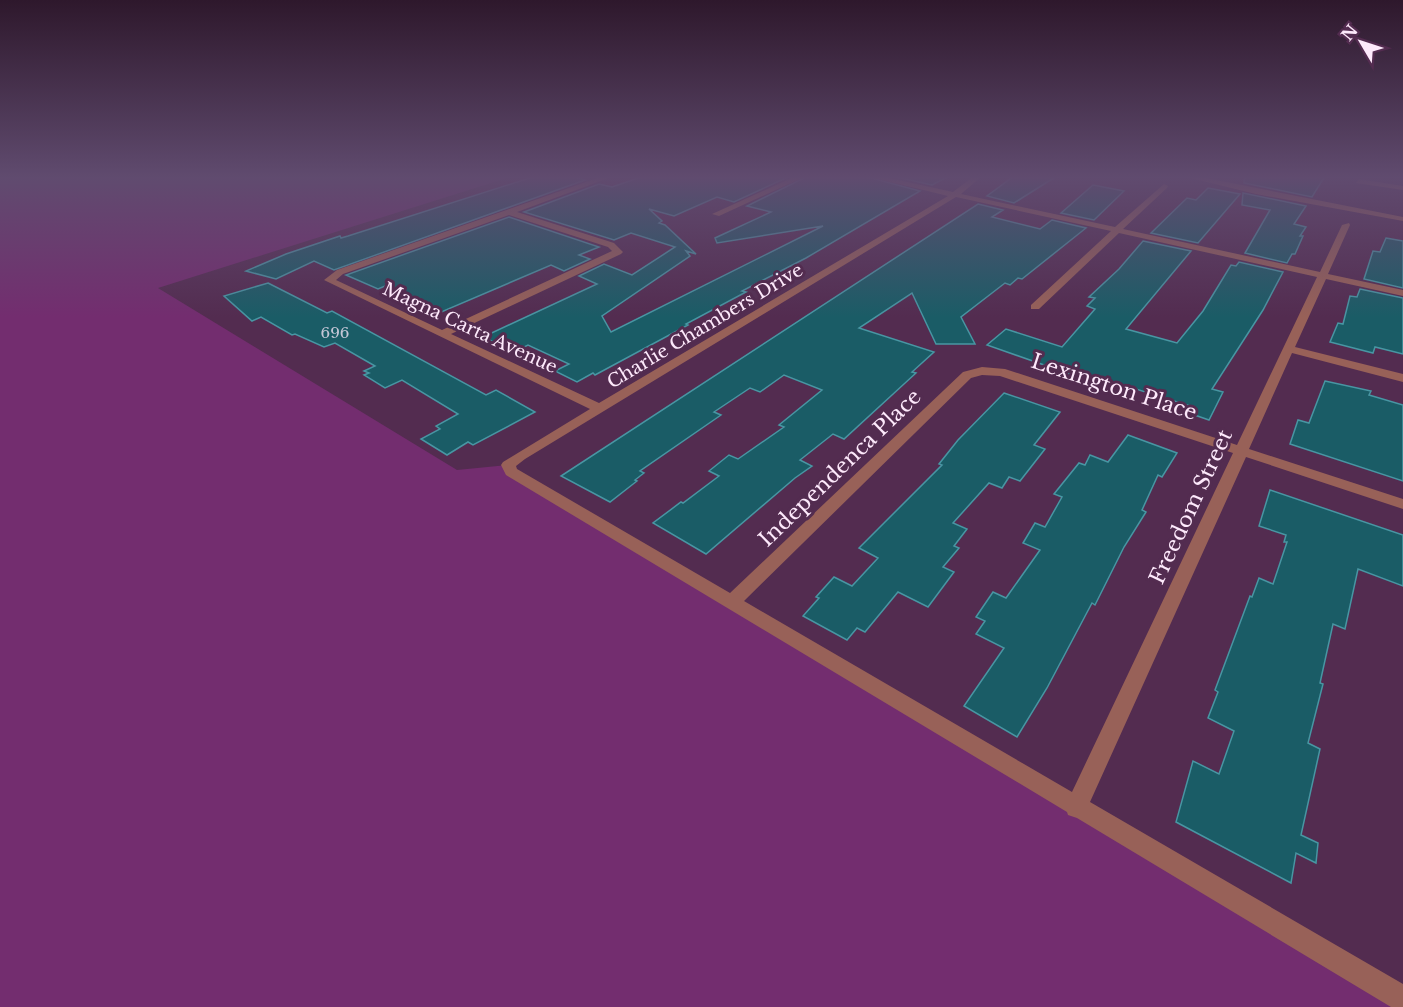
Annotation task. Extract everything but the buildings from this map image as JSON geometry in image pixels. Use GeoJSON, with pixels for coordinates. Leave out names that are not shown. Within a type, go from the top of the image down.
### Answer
{"type":"FeatureCollection","features":[{"type":"Feature","properties":{"kind":"street","name":"Magna Carta Avenue"},"geometry":{"type":"LineString","coordinates":[[478,223],[340,272],[330,277],[332,283],[599,408]]}},
{"type":"Feature","properties":{"kind":"street"},"geometry":{"type":"LineString","coordinates":[[442,334],[617,255],[618,250],[611,245],[543,223]]}},
{"type":"Feature","properties":{"kind":"street","name":"Charlie Chambers Drive"},"geometry":{"type":"LineString","coordinates":[[731,603],[519,478],[511,472],[508,465],[907,223]]}},
{"type":"Feature","properties":{"kind":"street"},"geometry":{"type":"LineString","coordinates":[[1081,223],[1403,293]]}},
{"type":"Feature","properties":{"kind":"street"},"geometry":{"type":"LineString","coordinates":[[1035,306],[1125,223]]}},
{"type":"Feature","properties":{"kind":"street","name":"Freedom Street"},"geometry":{"type":"LineString","coordinates":[[1076,808],[1346,225]]}},
{"type":"Feature","properties":{"kind":"street"},"geometry":{"type":"LineString","coordinates":[[1289,349],[1403,378]]}},
{"type":"Feature","properties":{"kind":"street","name":"Lexington Place"},"geometry":{"type":"LineString","coordinates":[[982,371],[1001,372],[1403,504]]}},
{"type":"Feature","properties":{"kind":"street","name":"Independenca Place"},"geometry":{"type":"LineString","coordinates":[[731,603],[967,375],[982,371]]}},
{"type":"Feature","properties":{"kind":"street"},"geometry":{"type":"LineString","coordinates":[[731,603],[1403,999]]}},
{"type":"Feature","properties":{"kind":"shaded area"},"geometry":{"type":"Polygon","coordinates":[[[0,223],[364,223],[158,288],[457,470],[508,465],[1403,999],[1403,1007],[0,1007],[0,223]]]}}]}
